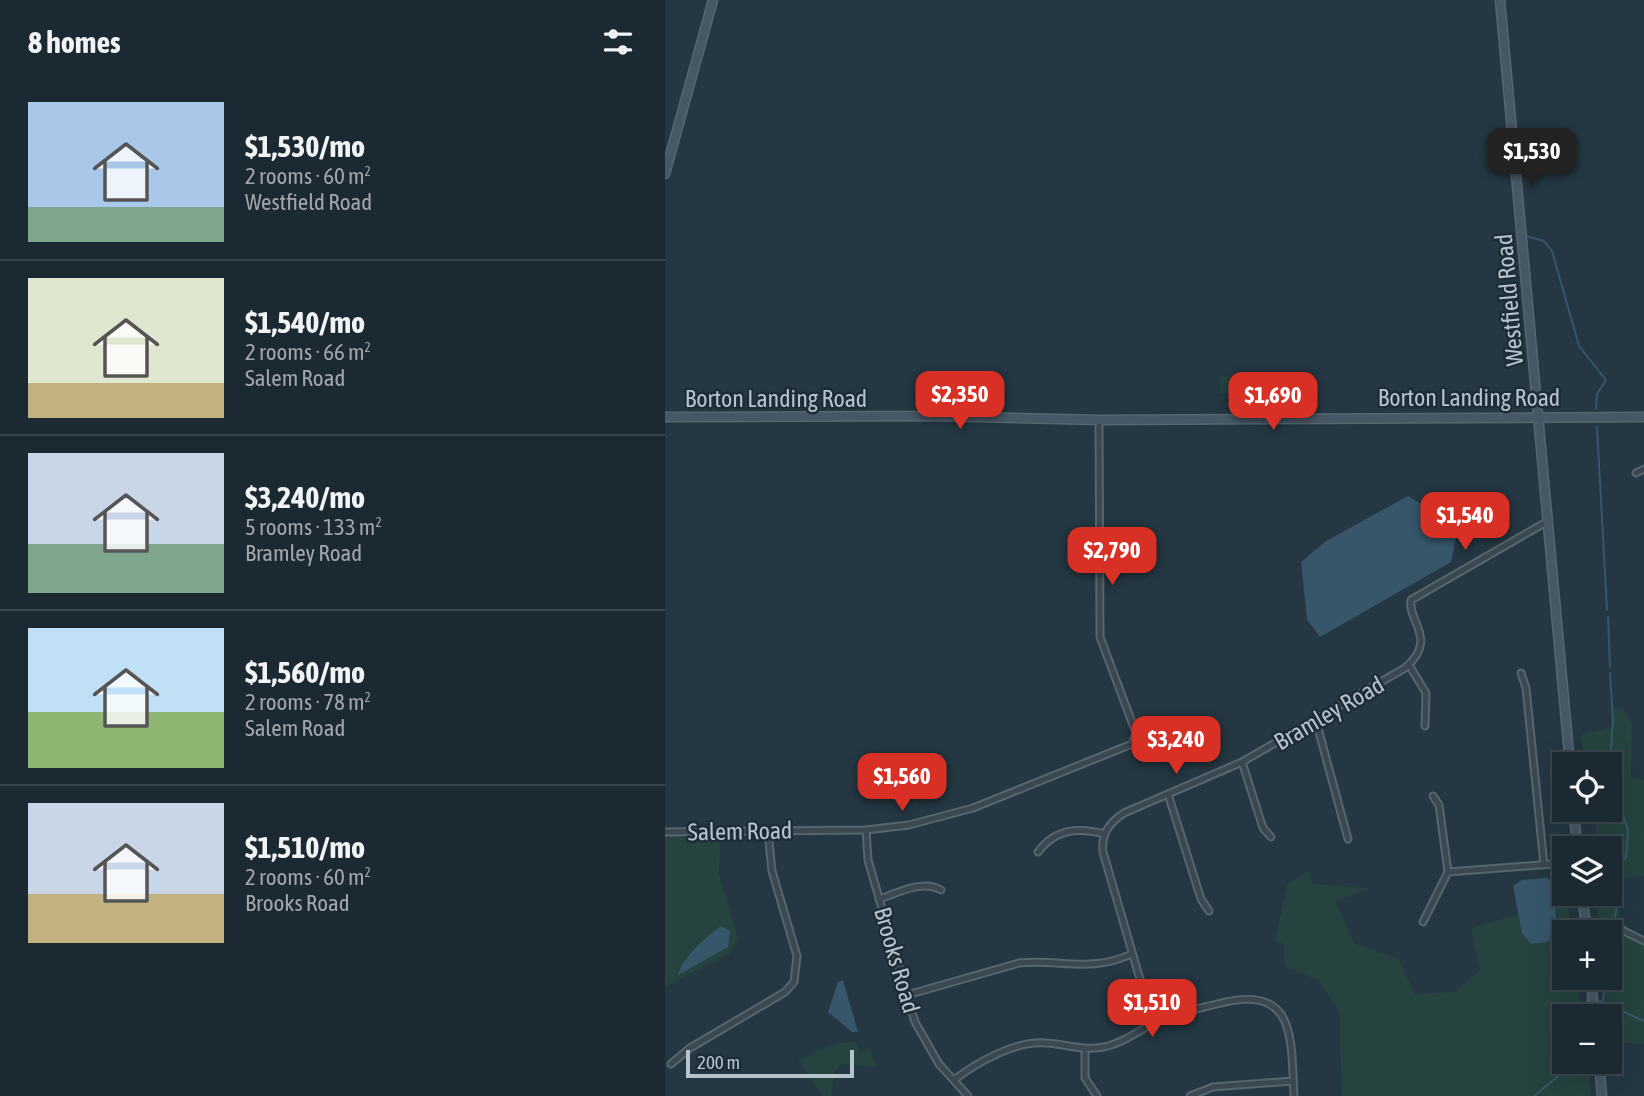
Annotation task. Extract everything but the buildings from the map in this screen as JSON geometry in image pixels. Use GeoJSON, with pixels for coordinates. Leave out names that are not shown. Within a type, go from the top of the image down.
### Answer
{"type":"FeatureCollection","features":[{"type":"Feature","properties":{"kind":"street"},"geometry":{"type":"LineString","coordinates":[[665,174],[713,0]]}},
{"type":"Feature","properties":{"kind":"street","name":"Westfield Road"},"geometry":{"type":"LineString","coordinates":[[1500,0],[1569,752]]}},
{"type":"Feature","properties":{"kind":"street","name":"Borton Landing Road"},"geometry":{"type":"LineString","coordinates":[[665,417],[933,416],[1099,420],[1644,417]]}},
{"type":"Feature","properties":{"kind":"street","name":"Salem Road"},"geometry":{"type":"LineString","coordinates":[[665,832],[866,830],[909,825],[956,814],[1135,741],[1136,733],[1100,637],[1099,420]]}},
{"type":"Feature","properties":{"kind":"street"},"geometry":{"type":"LineString","coordinates":[[1636,473],[1644,468]]}},
{"type":"Feature","properties":{"kind":"street","name":"Bramley Road"},"geometry":{"type":"LineString","coordinates":[[1104,834],[1112,821],[1124,813],[1242,762],[1409,665],[1417,652],[1420,637],[1409,604],[1413,598],[1548,521]]}},
{"type":"Feature","properties":{"kind":"street"},"geometry":{"type":"LineString","coordinates":[[1409,665],[1426,692],[1425,726]]}},
{"type":"Feature","properties":{"kind":"street"},"geometry":{"type":"LineString","coordinates":[[1521,673],[1526,688],[1544,865]]}},
{"type":"Feature","properties":{"kind":"street"},"geometry":{"type":"LineString","coordinates":[[1316,721],[1347,839]]}},
{"type":"Feature","properties":{"kind":"street"},"geometry":{"type":"LineString","coordinates":[[1242,762],[1263,828],[1271,837]]}},
{"type":"Feature","properties":{"kind":"street"},"geometry":{"type":"LineString","coordinates":[[1168,794],[1201,899],[1209,911]]}},
{"type":"Feature","properties":{"kind":"street"},"geometry":{"type":"LineString","coordinates":[[1423,922],[1448,873],[1439,805],[1433,796]]}},
{"type":"Feature","properties":{"kind":"street","name":"Brooks Road"},"geometry":{"type":"LineString","coordinates":[[866,830],[868,860],[921,1037],[968,1096]]}},
{"type":"Feature","properties":{"kind":"street"},"geometry":{"type":"LineString","coordinates":[[1038,852],[1046,842],[1072,830],[1104,834],[1103,852],[1132,954],[1158,1021]]}},
{"type":"Feature","properties":{"kind":"street"},"geometry":{"type":"LineString","coordinates":[[671,1064],[690,1048],[785,992],[794,982],[797,956],[772,871],[768,832]]}},
{"type":"Feature","properties":{"kind":"street"},"geometry":{"type":"LineString","coordinates":[[1448,873],[1552,864]]}},
{"type":"Feature","properties":{"kind":"street"},"geometry":{"type":"LineString","coordinates":[[879,899],[917,886],[933,885],[941,890]]}},
{"type":"Feature","properties":{"kind":"street"},"geometry":{"type":"LineString","coordinates":[[1622,930],[1644,941]]}},
{"type":"Feature","properties":{"kind":"street"},"geometry":{"type":"LineString","coordinates":[[907,995],[1019,963],[1038,961],[1094,966],[1132,954]]}},
{"type":"Feature","properties":{"kind":"street"},"geometry":{"type":"LineString","coordinates":[[954,1080],[992,1056],[1042,1042],[1085,1049],[1112,1045],[1158,1021],[1238,998],[1251,997],[1268,1002],[1280,1012],[1288,1029],[1294,1096]]}},
{"type":"Feature","properties":{"kind":"street"},"geometry":{"type":"LineString","coordinates":[[1085,1049],[1085,1078],[1097,1096]]}},
{"type":"Feature","properties":{"kind":"street"},"geometry":{"type":"LineString","coordinates":[[1600,1074],[1602,1096]]}},
{"type":"Feature","properties":{"kind":"street"},"geometry":{"type":"LineString","coordinates":[[1190,1096],[1213,1087],[1292,1081]]}},
{"type":"Feature","properties":{"kind":"green space"},"geometry":{"type":"Polygon","coordinates":[[[1220,376],[1272,378],[1271,395],[1220,393],[1220,376]]]}},
{"type":"Feature","properties":{"kind":"green space"},"geometry":{"type":"Polygon","coordinates":[[[1611,709],[1624,709],[1632,723],[1631,776],[1644,781],[1644,876],[1623,879],[1622,889],[1622,836],[1590,836],[1597,835],[1596,822],[1622,822],[1622,752],[1583,752],[1581,734],[1611,728],[1611,709]]]}},
{"type":"Feature","properties":{"kind":"green space"},"geometry":{"type":"Polygon","coordinates":[[[665,831],[721,831],[719,873],[738,939],[730,953],[665,987],[665,831]]]}},
{"type":"Feature","properties":{"kind":"green space"},"geometry":{"type":"Polygon","coordinates":[[[1308,871],[1313,884],[1369,888],[1336,902],[1354,943],[1399,959],[1415,994],[1455,992],[1480,969],[1471,928],[1520,914],[1524,935],[1534,944],[1552,928],[1552,990],[1579,990],[1580,1004],[1552,1004],[1552,1074],[1588,1074],[1591,1096],[1342,1096],[1339,1011],[1318,980],[1285,967],[1283,944],[1275,941],[1287,884],[1308,871]]]}},
{"type":"Feature","properties":{"kind":"green space"},"geometry":{"type":"Polygon","coordinates":[[[1556,906],[1568,906],[1570,920],[1558,920],[1556,906]]]}},
{"type":"Feature","properties":{"kind":"green space"},"geometry":{"type":"Polygon","coordinates":[[[1597,906],[1620,906],[1621,920],[1599,920],[1597,906]]]}},
{"type":"Feature","properties":{"kind":"green space"},"geometry":{"type":"Polygon","coordinates":[[[1622,921],[1644,943],[1644,1044],[1622,1043],[1622,1004],[1606,1004],[1605,990],[1622,990],[1622,921]]]}},
{"type":"Feature","properties":{"kind":"green space"},"geometry":{"type":"Polygon","coordinates":[[[854,1041],[861,1052],[871,1049],[876,1067],[841,1064],[835,1071],[831,1096],[823,1096],[798,1060],[826,1046],[854,1041]]]}},
{"type":"Feature","properties":{"kind":"water"},"geometry":{"type":"Polygon","coordinates":[[[1408,496],[1447,519],[1457,533],[1451,562],[1320,637],[1307,619],[1301,562],[1326,541],[1408,496]]]}},
{"type":"Feature","properties":{"kind":"water"},"geometry":{"type":"Polygon","coordinates":[[[1547,878],[1552,882],[1552,906],[1555,906],[1556,920],[1552,920],[1552,938],[1547,942],[1531,944],[1522,933],[1513,886],[1522,880],[1547,878]]]}},
{"type":"Feature","properties":{"kind":"water"},"geometry":{"type":"Polygon","coordinates":[[[721,926],[730,931],[728,947],[678,975],[690,954],[721,926]]]}},
{"type":"Feature","properties":{"kind":"water"},"geometry":{"type":"Polygon","coordinates":[[[843,980],[858,1032],[852,1032],[828,1012],[838,982],[843,980]]]}},
{"type":"Feature","properties":{"kind":"waterway"},"geometry":{"type":"LineString","coordinates":[[1526,236],[1544,241],[1552,251],[1579,346],[1606,380],[1597,394],[1596,409]]}},
{"type":"Feature","properties":{"kind":"waterway"},"geometry":{"type":"LineString","coordinates":[[1597,427],[1607,610]]}},
{"type":"Feature","properties":{"kind":"waterway"},"geometry":{"type":"LineString","coordinates":[[1608,617],[1610,667]]}},
{"type":"Feature","properties":{"kind":"waterway"},"geometry":{"type":"LineString","coordinates":[[1610,673],[1613,720],[1611,752]]}},
{"type":"Feature","properties":{"kind":"waterway"},"geometry":{"type":"LineString","coordinates":[[1615,920],[1619,885],[1616,867],[1626,858],[1628,829],[1622,812]]}},
{"type":"Feature","properties":{"kind":"waterway"},"geometry":{"type":"LineString","coordinates":[[1603,1001],[1604,990]]}},
{"type":"Feature","properties":{"kind":"waterway"},"geometry":{"type":"LineString","coordinates":[[1597,1000],[1644,1021]]}},
{"type":"Feature","properties":{"kind":"waterway"},"geometry":{"type":"LineString","coordinates":[[1583,1004],[1588,1001]]}},
{"type":"Feature","properties":{"kind":"waterway"},"geometry":{"type":"LineString","coordinates":[[1534,1096],[1561,1074]]}}]}
